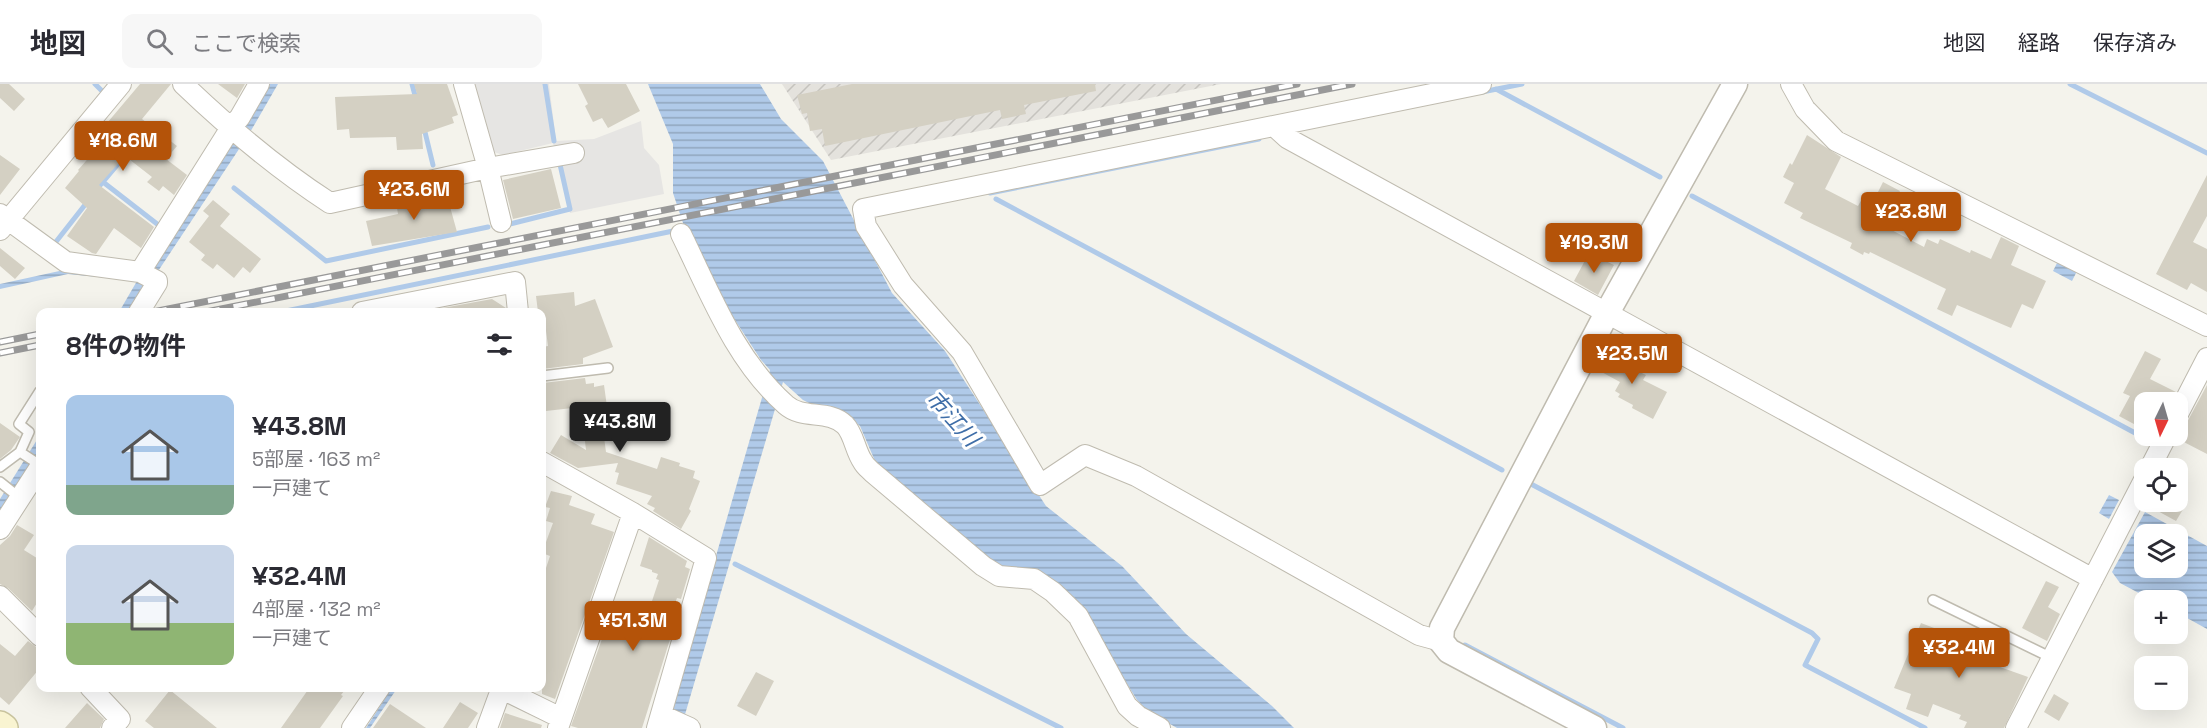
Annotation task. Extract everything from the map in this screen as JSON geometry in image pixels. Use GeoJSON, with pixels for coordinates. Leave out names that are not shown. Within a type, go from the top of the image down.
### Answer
{"type":"FeatureCollection","features":[{"type":"Feature","properties":{"kind":"main road"},"geometry":{"type":"LineString","coordinates":[[0,725],[4,728]]}},
{"type":"Feature","properties":{"kind":"street"},"geometry":{"type":"LineString","coordinates":[[121,84],[2,222],[66,262],[146,275],[157,283],[142,308]]}},
{"type":"Feature","properties":{"kind":"street"},"geometry":{"type":"LineString","coordinates":[[183,84],[237,134],[294,179],[330,203],[488,168],[574,153]]}},
{"type":"Feature","properties":{"kind":"street"},"geometry":{"type":"LineString","coordinates":[[146,275],[237,134],[240,117],[259,84]]}},
{"type":"Feature","properties":{"kind":"street"},"geometry":{"type":"LineString","coordinates":[[464,84],[501,222]]}},
{"type":"Feature","properties":{"kind":"street"},"geometry":{"type":"LineString","coordinates":[[1481,84],[863,209],[866,226],[903,285],[962,352],[1040,485],[1085,455],[1136,476],[1419,635],[1441,641],[1449,651],[1594,728]]}},
{"type":"Feature","properties":{"kind":"street"},"geometry":{"type":"LineString","coordinates":[[1441,641],[1442,628],[1607,313],[1735,84]]}},
{"type":"Feature","properties":{"kind":"street"},"geometry":{"type":"LineString","coordinates":[[1791,84],[1805,109],[1836,141],[2207,326]]}},
{"type":"Feature","properties":{"kind":"street"},"geometry":{"type":"LineString","coordinates":[[1274,126],[1287,138],[2093,579]]}},
{"type":"Feature","properties":{"kind":"street"},"geometry":{"type":"LineString","coordinates":[[681,234],[740,351],[763,381],[787,406],[799,412],[833,417],[847,426],[862,462],[983,566],[999,576],[1034,579],[1053,592],[1078,616],[1127,706],[1138,716],[1160,728]]}},
{"type":"Feature","properties":{"kind":"street"},"geometry":{"type":"LineString","coordinates":[[382,308],[515,282],[518,308]]}},
{"type":"Feature","properties":{"kind":"street"},"geometry":{"type":"LineString","coordinates":[[2188,395],[2207,358]]}},
{"type":"Feature","properties":{"kind":"street"},"geometry":{"type":"LineString","coordinates":[[0,529],[11,490],[33,461]]}},
{"type":"Feature","properties":{"kind":"street"},"geometry":{"type":"LineString","coordinates":[[546,464],[633,513],[706,558],[662,720],[688,727]]}},
{"type":"Feature","properties":{"kind":"street"},"geometry":{"type":"LineString","coordinates":[[2016,728],[2134,499]]}},
{"type":"Feature","properties":{"kind":"street"},"geometry":{"type":"LineString","coordinates":[[508,692],[560,723],[633,513]]}},
{"type":"Feature","properties":{"kind":"street"},"geometry":{"type":"LineString","coordinates":[[0,596],[36,632]]}},
{"type":"Feature","properties":{"kind":"street"},"geometry":{"type":"LineString","coordinates":[[95,692],[120,719],[112,728]]}},
{"type":"Feature","properties":{"kind":"street"},"geometry":{"type":"LineString","coordinates":[[352,728],[377,692]]}},
{"type":"Feature","properties":{"kind":"street"},"geometry":{"type":"LineString","coordinates":[[487,728],[500,692]]}},
{"type":"Feature","properties":{"kind":"lane"},"geometry":{"type":"LineString","coordinates":[[546,376],[608,368]]}},
{"type":"Feature","properties":{"kind":"lane"},"geometry":{"type":"LineString","coordinates":[[0,467],[33,461],[29,432],[19,424],[36,397]]}},
{"type":"Feature","properties":{"kind":"lane"},"geometry":{"type":"LineString","coordinates":[[1933,600],[2052,658]]}},
{"type":"Feature","properties":{"kind":"shaded area"},"geometry":{"type":"Polygon","coordinates":[[[472,84],[549,84],[556,141],[594,139],[641,121],[644,148],[659,165],[664,194],[570,213],[553,143],[503,155],[491,151],[472,84]]]}},
{"type":"Feature","properties":{"kind":"shaded area"},"geometry":{"type":"Polygon","coordinates":[[[782,84],[1221,84],[831,160],[782,84]]]}},
{"type":"Feature","properties":{"kind":"water"},"geometry":{"type":"Polygon","coordinates":[[[266,84],[278,84],[249,134],[134,308],[121,308],[137,281],[68,274],[0,289],[0,284],[64,270],[141,277],[266,84]]]}},
{"type":"Feature","properties":{"kind":"water","name":"市江川"},"geometry":{"type":"Polygon","coordinates":[[[648,84],[760,84],[781,119],[823,161],[892,293],[945,351],[1046,506],[1122,566],[1186,634],[1272,706],[1294,728],[1177,728],[1149,712],[1137,700],[1084,614],[1009,569],[992,562],[875,461],[860,426],[843,411],[815,406],[803,400],[783,382],[681,728],[666,728],[770,370],[731,314],[685,229],[673,193],[673,144],[648,84]]]}},
{"type":"Feature","properties":{"kind":"water"},"geometry":{"type":"Polygon","coordinates":[[[2058,261],[2077,271],[2072,281],[2053,271],[2058,261]]]}},
{"type":"Feature","properties":{"kind":"water"},"geometry":{"type":"Polygon","coordinates":[[[36,441],[36,460],[0,518],[0,499],[36,441]]]}},
{"type":"Feature","properties":{"kind":"water"},"geometry":{"type":"Polygon","coordinates":[[[2109,495],[2119,500],[2109,519],[2099,513],[2109,495]]]}},
{"type":"Feature","properties":{"kind":"water"},"geometry":{"type":"Polygon","coordinates":[[[2145,512],[2167,524],[2138,524],[2145,512]]]}},
{"type":"Feature","properties":{"kind":"water"},"geometry":{"type":"Polygon","coordinates":[[[2134,532],[2134,578],[2188,578],[2188,536],[2207,546],[2207,629],[2188,619],[2188,590],[2134,590],[2120,583],[2112,572],[2134,532]]]}},
{"type":"Feature","properties":{"kind":"water"},"geometry":{"type":"Polygon","coordinates":[[[382,692],[395,692],[370,728],[366,728],[386,697],[382,692]]]}},
{"type":"Feature","properties":{"kind":"building"},"geometry":{"type":"Polygon","coordinates":[[[0,84],[9,84],[25,99],[14,111],[0,98],[0,84]]]}},
{"type":"Feature","properties":{"kind":"building"},"geometry":{"type":"Polygon","coordinates":[[[140,84],[171,84],[142,119],[177,146],[166,159],[187,175],[174,195],[163,186],[159,191],[147,182],[152,177],[125,156],[99,185],[154,227],[141,248],[114,228],[96,254],[92,253],[67,236],[87,208],[65,188],[107,134],[102,129],[140,84]]]}},
{"type":"Feature","properties":{"kind":"building"},"geometry":{"type":"Polygon","coordinates":[[[218,84],[245,84],[237,98],[218,84]]]}},
{"type":"Feature","properties":{"kind":"building"},"geometry":{"type":"Polygon","coordinates":[[[414,84],[447,84],[458,115],[452,117],[454,123],[422,134],[423,149],[397,150],[396,137],[350,138],[349,129],[337,130],[335,97],[417,94],[414,84]]]}},
{"type":"Feature","properties":{"kind":"building"},"geometry":{"type":"Polygon","coordinates":[[[578,84],[626,84],[640,111],[608,128],[602,118],[593,122],[585,106],[588,104],[578,84]]]}},
{"type":"Feature","properties":{"kind":"building"},"geometry":{"type":"Polygon","coordinates":[[[852,84],[1095,84],[1096,91],[1024,105],[1026,114],[1002,119],[1000,110],[825,146],[822,129],[810,131],[807,113],[802,114],[797,95],[852,84]]]}},
{"type":"Feature","properties":{"kind":"building"},"geometry":{"type":"Polygon","coordinates":[[[1807,135],[1841,157],[1825,189],[1858,206],[1863,197],[1873,202],[1883,182],[1900,191],[1882,225],[1924,247],[1927,239],[1938,244],[1940,239],[1970,253],[1971,250],[1991,259],[2001,237],[2019,246],[2011,265],[2046,281],[2033,309],[2022,304],[2011,328],[1957,305],[1952,316],[1937,309],[1946,289],[1870,252],[1869,254],[1864,252],[1863,255],[1850,248],[1852,243],[1800,218],[1803,213],[1784,203],[1794,183],[1783,177],[1790,163],[1792,165],[1807,135]]]}},
{"type":"Feature","properties":{"kind":"building"},"geometry":{"type":"Polygon","coordinates":[[[0,155],[20,169],[0,195],[0,155]]]}},
{"type":"Feature","properties":{"kind":"building"},"geometry":{"type":"Polygon","coordinates":[[[551,169],[561,208],[513,219],[503,180],[551,169]]]}},
{"type":"Feature","properties":{"kind":"building"},"geometry":{"type":"Polygon","coordinates":[[[2207,175],[2207,216],[2193,242],[2207,249],[2207,292],[2191,283],[2187,290],[2156,274],[2207,175]]]}},
{"type":"Feature","properties":{"kind":"building"},"geometry":{"type":"Polygon","coordinates":[[[446,192],[457,232],[372,246],[366,221],[398,214],[396,202],[446,192]]]}},
{"type":"Feature","properties":{"kind":"building"},"geometry":{"type":"Polygon","coordinates":[[[213,200],[230,214],[220,226],[261,259],[250,273],[243,267],[234,278],[217,264],[213,269],[201,260],[205,255],[189,242],[209,216],[203,211],[213,200]]]}},
{"type":"Feature","properties":{"kind":"building"},"geometry":{"type":"Polygon","coordinates":[[[0,248],[25,268],[15,279],[0,266],[0,248]]]}},
{"type":"Feature","properties":{"kind":"building"},"geometry":{"type":"Polygon","coordinates":[[[1589,253],[1614,265],[1598,295],[1574,281],[1589,253]]]}},
{"type":"Feature","properties":{"kind":"building"},"geometry":{"type":"Polygon","coordinates":[[[574,292],[575,306],[595,299],[613,347],[583,358],[583,364],[546,369],[546,346],[548,346],[546,308],[538,308],[536,296],[574,292]]]}},
{"type":"Feature","properties":{"kind":"building"},"geometry":{"type":"Polygon","coordinates":[[[492,299],[506,308],[443,308],[492,299]]]}},
{"type":"Feature","properties":{"kind":"building"},"geometry":{"type":"Polygon","coordinates":[[[1606,350],[1625,360],[1623,364],[1646,375],[1643,380],[1667,392],[1653,419],[1632,408],[1633,405],[1618,397],[1620,394],[1615,391],[1620,382],[1596,369],[1606,350]]]}},
{"type":"Feature","properties":{"kind":"building"},"geometry":{"type":"Polygon","coordinates":[[[2145,351],[2161,359],[2150,379],[2176,392],[2134,392],[2134,424],[2119,416],[2130,396],[2123,393],[2145,351]]]}},
{"type":"Feature","properties":{"kind":"building"},"geometry":{"type":"Polygon","coordinates":[[[585,378],[586,384],[594,383],[594,387],[604,385],[608,414],[601,415],[606,452],[657,469],[661,457],[695,471],[693,478],[700,481],[689,509],[691,511],[681,529],[653,511],[655,508],[647,504],[652,496],[616,484],[619,473],[615,472],[618,463],[578,468],[550,453],[561,435],[586,450],[581,407],[546,411],[546,383],[585,378]]]}},
{"type":"Feature","properties":{"kind":"building"},"geometry":{"type":"Polygon","coordinates":[[[2207,385],[2207,454],[2188,444],[2188,420],[2207,385]]]}},
{"type":"Feature","properties":{"kind":"building"},"geometry":{"type":"Polygon","coordinates":[[[0,423],[20,437],[11,450],[0,459],[0,423]]]}},
{"type":"Feature","properties":{"kind":"building"},"geometry":{"type":"Polygon","coordinates":[[[551,491],[572,496],[569,505],[595,514],[591,524],[614,532],[555,699],[542,694],[546,692],[546,568],[550,556],[546,554],[546,542],[553,523],[546,521],[550,508],[546,507],[551,491]]]}},
{"type":"Feature","properties":{"kind":"building"},"geometry":{"type":"Polygon","coordinates":[[[2160,512],[2181,512],[2176,521],[2160,512]]]}},
{"type":"Feature","properties":{"kind":"building"},"geometry":{"type":"Polygon","coordinates":[[[17,525],[34,535],[24,550],[36,558],[36,604],[32,611],[8,588],[0,584],[0,545],[17,525]]]}},
{"type":"Feature","properties":{"kind":"building"},"geometry":{"type":"Polygon","coordinates":[[[649,537],[687,561],[685,567],[690,569],[681,599],[677,598],[665,631],[672,633],[642,728],[578,728],[571,726],[612,611],[645,622],[659,580],[656,579],[658,574],[640,566],[649,537]]]}},
{"type":"Feature","properties":{"kind":"building"},"geometry":{"type":"Polygon","coordinates":[[[2046,581],[2059,587],[2048,607],[2060,614],[2047,641],[2022,628],[2046,581]]]}},
{"type":"Feature","properties":{"kind":"building"},"geometry":{"type":"Polygon","coordinates":[[[1921,623],[1955,636],[1956,633],[2005,652],[2000,667],[2028,677],[2004,728],[1964,728],[1967,722],[1959,719],[1961,715],[1933,704],[1928,717],[1906,709],[1911,694],[1894,688],[1921,623]]]}},
{"type":"Feature","properties":{"kind":"building"},"geometry":{"type":"Polygon","coordinates":[[[28,641],[36,647],[36,673],[9,705],[0,697],[0,644],[15,656],[28,641]]]}},
{"type":"Feature","properties":{"kind":"building"},"geometry":{"type":"Polygon","coordinates":[[[756,672],[774,681],[756,716],[737,706],[756,672]]]}},
{"type":"Feature","properties":{"kind":"building"},"geometry":{"type":"Polygon","coordinates":[[[168,692],[172,692],[217,728],[154,728],[145,721],[168,692]]]}},
{"type":"Feature","properties":{"kind":"building"},"geometry":{"type":"Polygon","coordinates":[[[306,692],[343,692],[341,695],[343,696],[320,728],[281,728],[306,692]]]}},
{"type":"Feature","properties":{"kind":"building"},"geometry":{"type":"Polygon","coordinates":[[[2054,694],[2069,703],[2059,721],[2044,712],[2054,694]]]}},
{"type":"Feature","properties":{"kind":"building"},"geometry":{"type":"Polygon","coordinates":[[[460,702],[478,713],[468,728],[443,728],[460,702]]]}},
{"type":"Feature","properties":{"kind":"building"},"geometry":{"type":"Polygon","coordinates":[[[87,703],[104,719],[100,728],[65,728],[87,703]]]}},
{"type":"Feature","properties":{"kind":"building"},"geometry":{"type":"Polygon","coordinates":[[[390,704],[426,728],[373,728],[390,704]]]}},
{"type":"Feature","properties":{"kind":"building"},"geometry":{"type":"Polygon","coordinates":[[[505,713],[542,725],[541,728],[500,728],[505,713]]]}},
{"type":"Feature","properties":{"kind":"waterway"},"geometry":{"type":"LineString","coordinates":[[95,84],[104,93]]}},
{"type":"Feature","properties":{"kind":"waterway"},"geometry":{"type":"LineString","coordinates":[[412,84],[416,99]]}},
{"type":"Feature","properties":{"kind":"waterway"},"geometry":{"type":"LineString","coordinates":[[545,84],[554,141]]}},
{"type":"Feature","properties":{"kind":"waterway"},"geometry":{"type":"LineString","coordinates":[[1482,92],[1522,84]]}},
{"type":"Feature","properties":{"kind":"waterway"},"geometry":{"type":"LineString","coordinates":[[2070,84],[2207,153]]}},
{"type":"Feature","properties":{"kind":"waterway"},"geometry":{"type":"LineString","coordinates":[[1496,89],[1660,177]]}},
{"type":"Feature","properties":{"kind":"waterway"},"geometry":{"type":"LineString","coordinates":[[424,128],[433,165]]}},
{"type":"Feature","properties":{"kind":"waterway"},"geometry":{"type":"LineString","coordinates":[[990,193],[1259,139]]}},
{"type":"Feature","properties":{"kind":"waterway"},"geometry":{"type":"LineString","coordinates":[[97,189],[124,157]]}},
{"type":"Feature","properties":{"kind":"waterway"},"geometry":{"type":"LineString","coordinates":[[510,224],[570,209],[559,160]]}},
{"type":"Feature","properties":{"kind":"waterway"},"geometry":{"type":"LineString","coordinates":[[103,182],[161,227]]}},
{"type":"Feature","properties":{"kind":"waterway"},"geometry":{"type":"LineString","coordinates":[[234,188],[326,261],[488,227]]}},
{"type":"Feature","properties":{"kind":"waterway"},"geometry":{"type":"LineString","coordinates":[[1692,196],[2134,432]]}},
{"type":"Feature","properties":{"kind":"waterway"},"geometry":{"type":"LineString","coordinates":[[996,199],[1502,470]]}},
{"type":"Feature","properties":{"kind":"waterway"},"geometry":{"type":"LineString","coordinates":[[55,243],[88,201]]}},
{"type":"Feature","properties":{"kind":"waterway"},"geometry":{"type":"LineString","coordinates":[[301,308],[678,230]]}},
{"type":"Feature","properties":{"kind":"waterway"},"geometry":{"type":"LineString","coordinates":[[1531,484],[1812,633],[1818,639],[1805,665],[1925,728]]}},
{"type":"Feature","properties":{"kind":"waterway"},"geometry":{"type":"LineString","coordinates":[[735,564],[1061,728]]}},
{"type":"Feature","properties":{"kind":"waterway"},"geometry":{"type":"LineString","coordinates":[[1465,645],[1623,728]]}},
{"type":"Feature","properties":{"kind":"railway"},"geometry":{"type":"LineString","coordinates":[[173,308],[1297,84]]}},
{"type":"Feature","properties":{"kind":"railway"},"geometry":{"type":"LineString","coordinates":[[226,308],[1352,84]]}},
{"type":"Feature","properties":{"kind":"railway"},"geometry":{"type":"LineString","coordinates":[[0,342],[36,335]]}},
{"type":"Feature","properties":{"kind":"railway"},"geometry":{"type":"LineString","coordinates":[[0,353],[36,346]]}}]}
